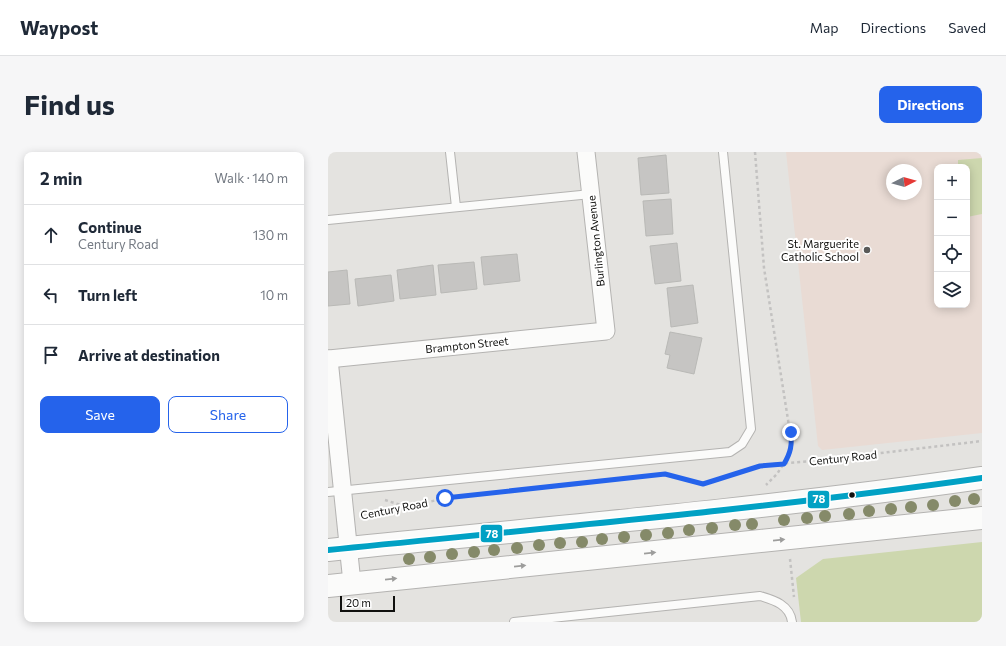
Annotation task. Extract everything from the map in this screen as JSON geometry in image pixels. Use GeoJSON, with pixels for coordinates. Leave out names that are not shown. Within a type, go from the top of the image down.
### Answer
{"type":"FeatureCollection","features":[{"type":"Feature","properties":{"kind":"main road"},"geometry":{"type":"LineString","coordinates":[[338,549],[906,489],[982,478]]}},
{"type":"Feature","properties":{"kind":"main road"},"geometry":{"type":"LineString","coordinates":[[328,586],[982,518]]}},
{"type":"Feature","properties":{"kind":"street","name":"Burlington Avenue"},"geometry":{"type":"LineString","coordinates":[[586,152],[606,331]]}},
{"type":"Feature","properties":{"kind":"street","name":"Brampton Street"},"geometry":{"type":"LineString","coordinates":[[329,359],[606,331]]}},
{"type":"Feature","properties":{"kind":"street"},"geometry":{"type":"LineString","coordinates":[[329,359],[335,492],[345,518],[338,549],[352,583]]}},
{"type":"Feature","properties":{"kind":"lane"},"geometry":{"type":"LineString","coordinates":[[450,152],[456,207]]}},
{"type":"Feature","properties":{"kind":"lane"},"geometry":{"type":"LineString","coordinates":[[335,492],[730,452],[742,444],[750,429],[723,152]]}},
{"type":"Feature","properties":{"kind":"lane"},"geometry":{"type":"LineString","coordinates":[[328,220],[591,194]]}},
{"type":"Feature","properties":{"kind":"lane"},"geometry":{"type":"LineString","coordinates":[[514,622],[760,596],[779,602],[792,619]]}},
{"type":"Feature","properties":{"kind":"path"},"geometry":{"type":"LineString","coordinates":[[756,152],[764,268],[792,445],[790,454],[784,464],[766,485]]}},
{"type":"Feature","properties":{"kind":"path","name":"Century Road"},"geometry":{"type":"LineString","coordinates":[[345,518],[380,514],[445,498],[665,474],[703,484],[760,466],[982,441]]}},
{"type":"Feature","properties":{"kind":"path"},"geometry":{"type":"LineString","coordinates":[[784,559],[790,559],[794,598],[792,619]]}},
{"type":"Feature","properties":{"kind":"shaded area","name":"St. Marguerite Catholic School"},"geometry":{"type":"Polygon","coordinates":[[[786,152],[982,152],[982,433],[822,450],[818,446],[786,152]]]}},
{"type":"Feature","properties":{"kind":"green space"},"geometry":{"type":"Polygon","coordinates":[[[982,158],[982,214],[970,216],[970,164],[958,164],[958,160],[982,158]]]}},
{"type":"Feature","properties":{"kind":"green space"},"geometry":{"type":"Polygon","coordinates":[[[982,542],[982,622],[801,622],[796,578],[823,559],[982,542]]]}},
{"type":"Feature","properties":{"kind":"building"},"geometry":{"type":"Polygon","coordinates":[[[666,155],[669,193],[641,195],[638,158],[666,155]]]}},
{"type":"Feature","properties":{"kind":"building"},"geometry":{"type":"Polygon","coordinates":[[[671,199],[673,234],[646,236],[643,201],[671,199]]]}},
{"type":"Feature","properties":{"kind":"building"},"geometry":{"type":"Polygon","coordinates":[[[677,243],[681,281],[655,284],[650,246],[677,243]]]}},
{"type":"Feature","properties":{"kind":"building"},"geometry":{"type":"Polygon","coordinates":[[[517,254],[520,281],[484,285],[481,257],[517,254]]]}},
{"type":"Feature","properties":{"kind":"building"},"geometry":{"type":"Polygon","coordinates":[[[474,262],[477,289],[441,293],[438,265],[474,262]]]}},
{"type":"Feature","properties":{"kind":"building"},"geometry":{"type":"Polygon","coordinates":[[[433,265],[436,295],[400,299],[397,270],[433,265]]]}},
{"type":"Feature","properties":{"kind":"building"},"geometry":{"type":"Polygon","coordinates":[[[347,270],[350,304],[328,306],[328,272],[347,270]]]}},
{"type":"Feature","properties":{"kind":"building"},"geometry":{"type":"Polygon","coordinates":[[[391,275],[394,301],[358,306],[355,279],[391,275]]]}},
{"type":"Feature","properties":{"kind":"building"},"geometry":{"type":"Polygon","coordinates":[[[693,285],[698,323],[671,327],[667,288],[693,285]]]}},
{"type":"Feature","properties":{"kind":"building"},"geometry":{"type":"Polygon","coordinates":[[[670,332],[702,338],[694,374],[667,368],[670,355],[665,354],[670,332]]]}},
{"type":"Feature","properties":{"kind":"transit line","name":"78"},"geometry":{"type":"LineString","coordinates":[[328,550],[737,509],[982,478]]}},
{"type":"Feature","properties":{"kind":"place","name":"St. Marguerite Catholic School"},"geometry":{"type":"Point","coordinates":[867,250]}},
{"type":"Feature","properties":{"kind":"route"},"geometry":{"type":"LineString","coordinates":[[445,498],[665,474],[703,484],[760,466],[784,464],[790,454],[792,445],[791,432]]}}]}
